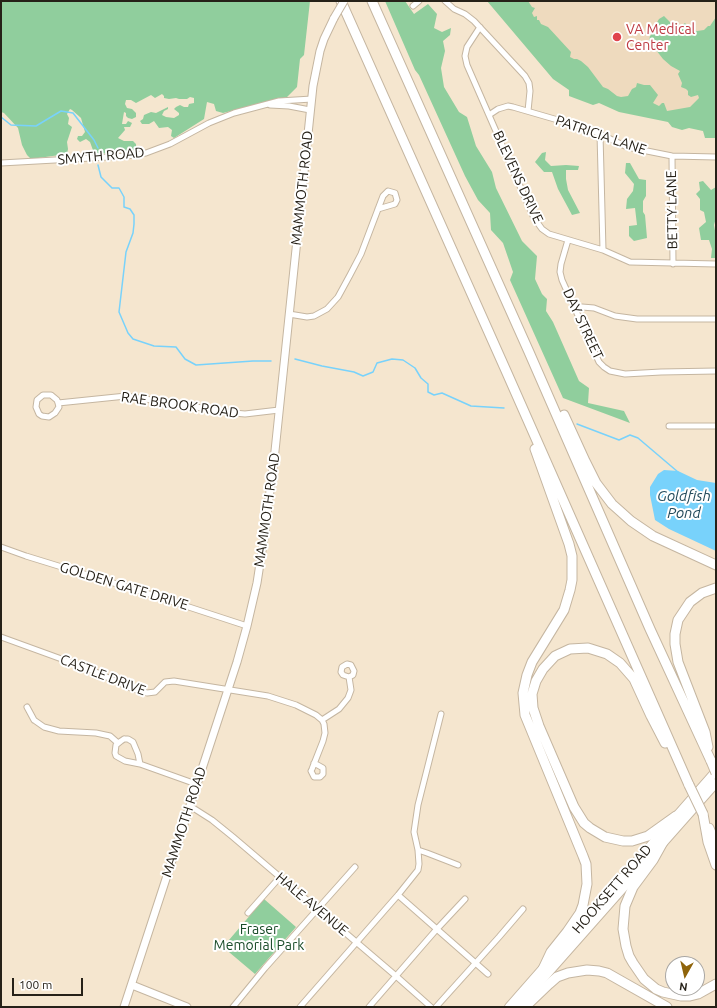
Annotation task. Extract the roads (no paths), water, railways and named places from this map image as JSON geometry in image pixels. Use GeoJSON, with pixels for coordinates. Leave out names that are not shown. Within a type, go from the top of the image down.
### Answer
{"type":"FeatureCollection","features":[{"type":"Feature","properties":{"kind":"highway"},"geometry":{"type":"LineString","coordinates":[[342,1],[716,845]]}},
{"type":"Feature","properties":{"kind":"highway"},"geometry":{"type":"LineString","coordinates":[[372,1],[529,352],[650,629],[716,772]]}},
{"type":"Feature","properties":{"kind":"highway"},"geometry":{"type":"LineString","coordinates":[[529,352],[552,390],[596,483],[612,504],[631,522],[653,536],[716,565]]}},
{"type":"Feature","properties":{"kind":"highway"},"geometry":{"type":"LineString","coordinates":[[527,418],[533,444],[569,544],[572,556],[572,568],[570,590],[564,610],[532,662],[526,675],[523,693],[524,715],[577,840],[586,864],[587,873],[586,894],[580,913],[551,952],[543,969]]}},
{"type":"Feature","properties":{"kind":"highway"},"geometry":{"type":"LineString","coordinates":[[710,761],[705,732],[678,662],[675,634],[678,620],[690,602],[702,593],[716,588]]}},
{"type":"Feature","properties":{"kind":"highway"},"geometry":{"type":"LineString","coordinates":[[676,816],[648,836],[632,841],[624,841],[606,837],[594,831],[584,823],[564,786],[533,708],[532,694],[536,681],[543,669],[555,656],[570,649],[588,648],[607,654],[620,663],[634,679],[669,750],[682,767]]}},
{"type":"Feature","properties":{"kind":"highway"},"geometry":{"type":"LineString","coordinates":[[703,814],[708,842],[716,865]]}},
{"type":"Feature","properties":{"kind":"highway"},"geometry":{"type":"LineString","coordinates":[[663,842],[653,860],[633,887],[625,906],[623,929],[629,956],[644,979],[656,989],[663,992],[681,996],[690,996],[698,994],[716,984]]}},
{"type":"Feature","properties":{"kind":"highway"},"geometry":{"type":"LineString","coordinates":[[525,1007],[558,977],[568,972],[587,970],[607,973],[667,1007]]}},
{"type":"Feature","properties":{"kind":"main road","name":"MAMMOTH ROAD"},"geometry":{"type":"LineString","coordinates":[[124,1007],[228,690],[247,626],[257,583],[265,531],[279,410],[310,110],[320,51],[342,1]]}},
{"type":"Feature","properties":{"kind":"main road","name":"HOOKSETT ROAD"},"geometry":{"type":"LineString","coordinates":[[509,1007],[716,772]]}},
{"type":"Feature","properties":{"kind":"main road","name":"HOOKSETT ROAD"},"geometry":{"type":"LineString","coordinates":[[518,1007],[716,783]]}},
{"type":"Feature","properties":{"kind":"main road"},"geometry":{"type":"LineString","coordinates":[[132,985],[187,1007]]}},
{"type":"Feature","properties":{"kind":"street"},"geometry":{"type":"LineString","coordinates":[[413,6],[419,1]]}},
{"type":"Feature","properties":{"kind":"street"},"geometry":{"type":"LineString","coordinates":[[445,1],[454,9],[470,18],[480,27],[528,81],[530,91],[528,111]]}},
{"type":"Feature","properties":{"kind":"street","name":"BLEVENS DRIVE"},"geometry":{"type":"LineString","coordinates":[[480,27],[468,44],[465,56],[469,70],[536,221],[545,232],[603,250],[630,262],[716,264]]}},
{"type":"Feature","properties":{"kind":"street","name":"SMYTH ROAD"},"geometry":{"type":"LineString","coordinates":[[1,163],[127,156],[146,153],[170,144],[217,119],[244,110],[279,101],[312,99]]}},
{"type":"Feature","properties":{"kind":"street","name":"SMYTH ROAD"},"geometry":{"type":"LineString","coordinates":[[263,106],[289,106],[310,110]]}},
{"type":"Feature","properties":{"kind":"street","name":"PATRICIA LANE"},"geometry":{"type":"LineString","coordinates":[[489,115],[498,109],[508,106],[600,134],[627,147],[672,156],[716,157]]}},
{"type":"Feature","properties":{"kind":"street"},"geometry":{"type":"LineString","coordinates":[[600,134],[603,250]]}},
{"type":"Feature","properties":{"kind":"street","name":"BETTY LANE"},"geometry":{"type":"LineString","coordinates":[[672,156],[673,264]]}},
{"type":"Feature","properties":{"kind":"street"},"geometry":{"type":"LineString","coordinates":[[289,314],[308,317],[314,316],[327,309],[338,297],[360,254],[378,209]]}},
{"type":"Feature","properties":{"kind":"street","name":"DAY STREET"},"geometry":{"type":"LineString","coordinates":[[568,240],[561,264],[560,272],[562,280],[599,362],[610,372],[625,374],[661,372],[716,372]]}},
{"type":"Feature","properties":{"kind":"street"},"geometry":{"type":"LineString","coordinates":[[575,309],[582,307],[594,308],[615,316],[637,319],[716,319]]}},
{"type":"Feature","properties":{"kind":"street"},"geometry":{"type":"LineString","coordinates":[[43,395],[51,395],[58,403],[56,413],[49,417],[42,416],[37,411],[37,400],[43,395]]}},
{"type":"Feature","properties":{"kind":"street","name":"RAE BROOK ROAD"},"geometry":{"type":"LineString","coordinates":[[58,403],[126,396],[234,413],[245,414],[279,410]]}},
{"type":"Feature","properties":{"kind":"street"},"geometry":{"type":"LineString","coordinates":[[669,426],[716,426]]}},
{"type":"Feature","properties":{"kind":"street","name":"GOLDEN GATE DRIVE"},"geometry":{"type":"LineString","coordinates":[[1,547],[247,626]]}},
{"type":"Feature","properties":{"kind":"street","name":"CASTLE DRIVE"},"geometry":{"type":"LineString","coordinates":[[1,637],[89,669],[133,689],[147,693],[155,692],[163,683],[168,681],[255,693],[282,700],[311,712],[322,720]]}},
{"type":"Feature","properties":{"kind":"street"},"geometry":{"type":"LineString","coordinates":[[314,763],[324,737],[325,728],[322,720],[339,709],[348,698],[351,690],[349,677]]}},
{"type":"Feature","properties":{"kind":"street"},"geometry":{"type":"LineString","coordinates":[[300,1007],[418,870],[418,850],[414,832],[417,812],[441,714]]}},
{"type":"Feature","properties":{"kind":"street"},"geometry":{"type":"LineString","coordinates":[[34,720],[44,727],[59,731],[96,733],[110,736],[118,743]]}},
{"type":"Feature","properties":{"kind":"street"},"geometry":{"type":"LineString","coordinates":[[140,764],[138,754],[132,742],[128,739],[124,739],[118,743],[115,749],[116,756],[125,761],[140,764],[196,784]]}},
{"type":"Feature","properties":{"kind":"street","name":"HALE AVENUE"},"geometry":{"type":"LineString","coordinates":[[190,806],[212,820],[357,942],[431,1007]]}},
{"type":"Feature","properties":{"kind":"street"},"geometry":{"type":"LineString","coordinates":[[418,850],[458,865]]}},
{"type":"Feature","properties":{"kind":"street"},"geometry":{"type":"LineString","coordinates":[[233,1007],[265,968],[355,867]]}},
{"type":"Feature","properties":{"kind":"street"},"geometry":{"type":"LineString","coordinates":[[248,913],[280,877]]}},
{"type":"Feature","properties":{"kind":"street"},"geometry":{"type":"LineString","coordinates":[[398,895],[436,930],[488,974]]}},
{"type":"Feature","properties":{"kind":"street"},"geometry":{"type":"LineString","coordinates":[[369,1007],[465,899]]}},
{"type":"Feature","properties":{"kind":"street"},"geometry":{"type":"LineString","coordinates":[[436,1007],[523,909]]}},
{"type":"Feature","properties":{"kind":"water","name":"Goldfish Pond"},"geometry":{"type":"Polygon","coordinates":[[[664,470],[678,471],[697,480],[716,483],[716,551],[669,529],[655,520],[650,487],[658,474],[664,470]]]}},
{"type":"Feature","properties":{"kind":"waterway"},"geometry":{"type":"LineString","coordinates":[[1,117],[11,125],[36,126],[61,111],[73,113],[94,140],[98,148]]}},
{"type":"Feature","properties":{"kind":"waterway"},"geometry":{"type":"LineString","coordinates":[[98,165],[101,177],[112,188],[119,188],[124,197],[124,207],[130,209],[134,215],[133,233],[126,252],[119,312],[128,333],[133,339],[154,346],[176,347],[185,359],[196,365],[271,361]]}},
{"type":"Feature","properties":{"kind":"waterway"},"geometry":{"type":"LineString","coordinates":[[295,359],[354,372],[363,376],[373,372],[377,363],[392,359],[403,360],[415,368],[421,378],[428,384],[428,392],[434,395],[442,393],[471,406],[504,408]]}},
{"type":"Feature","properties":{"kind":"waterway"},"geometry":{"type":"LineString","coordinates":[[577,424],[619,440],[630,435],[638,438],[678,472]]}},
{"type":"Feature","properties":{"kind":"place","name":"VA Medical Center"},"geometry":{"type":"Point","coordinates":[617,37]}},
{"type":"Feature","properties":{"kind":"park label","name":"Fraser Memorial Park"},"geometry":{"type":"Point","coordinates":[259,938]}}]}
